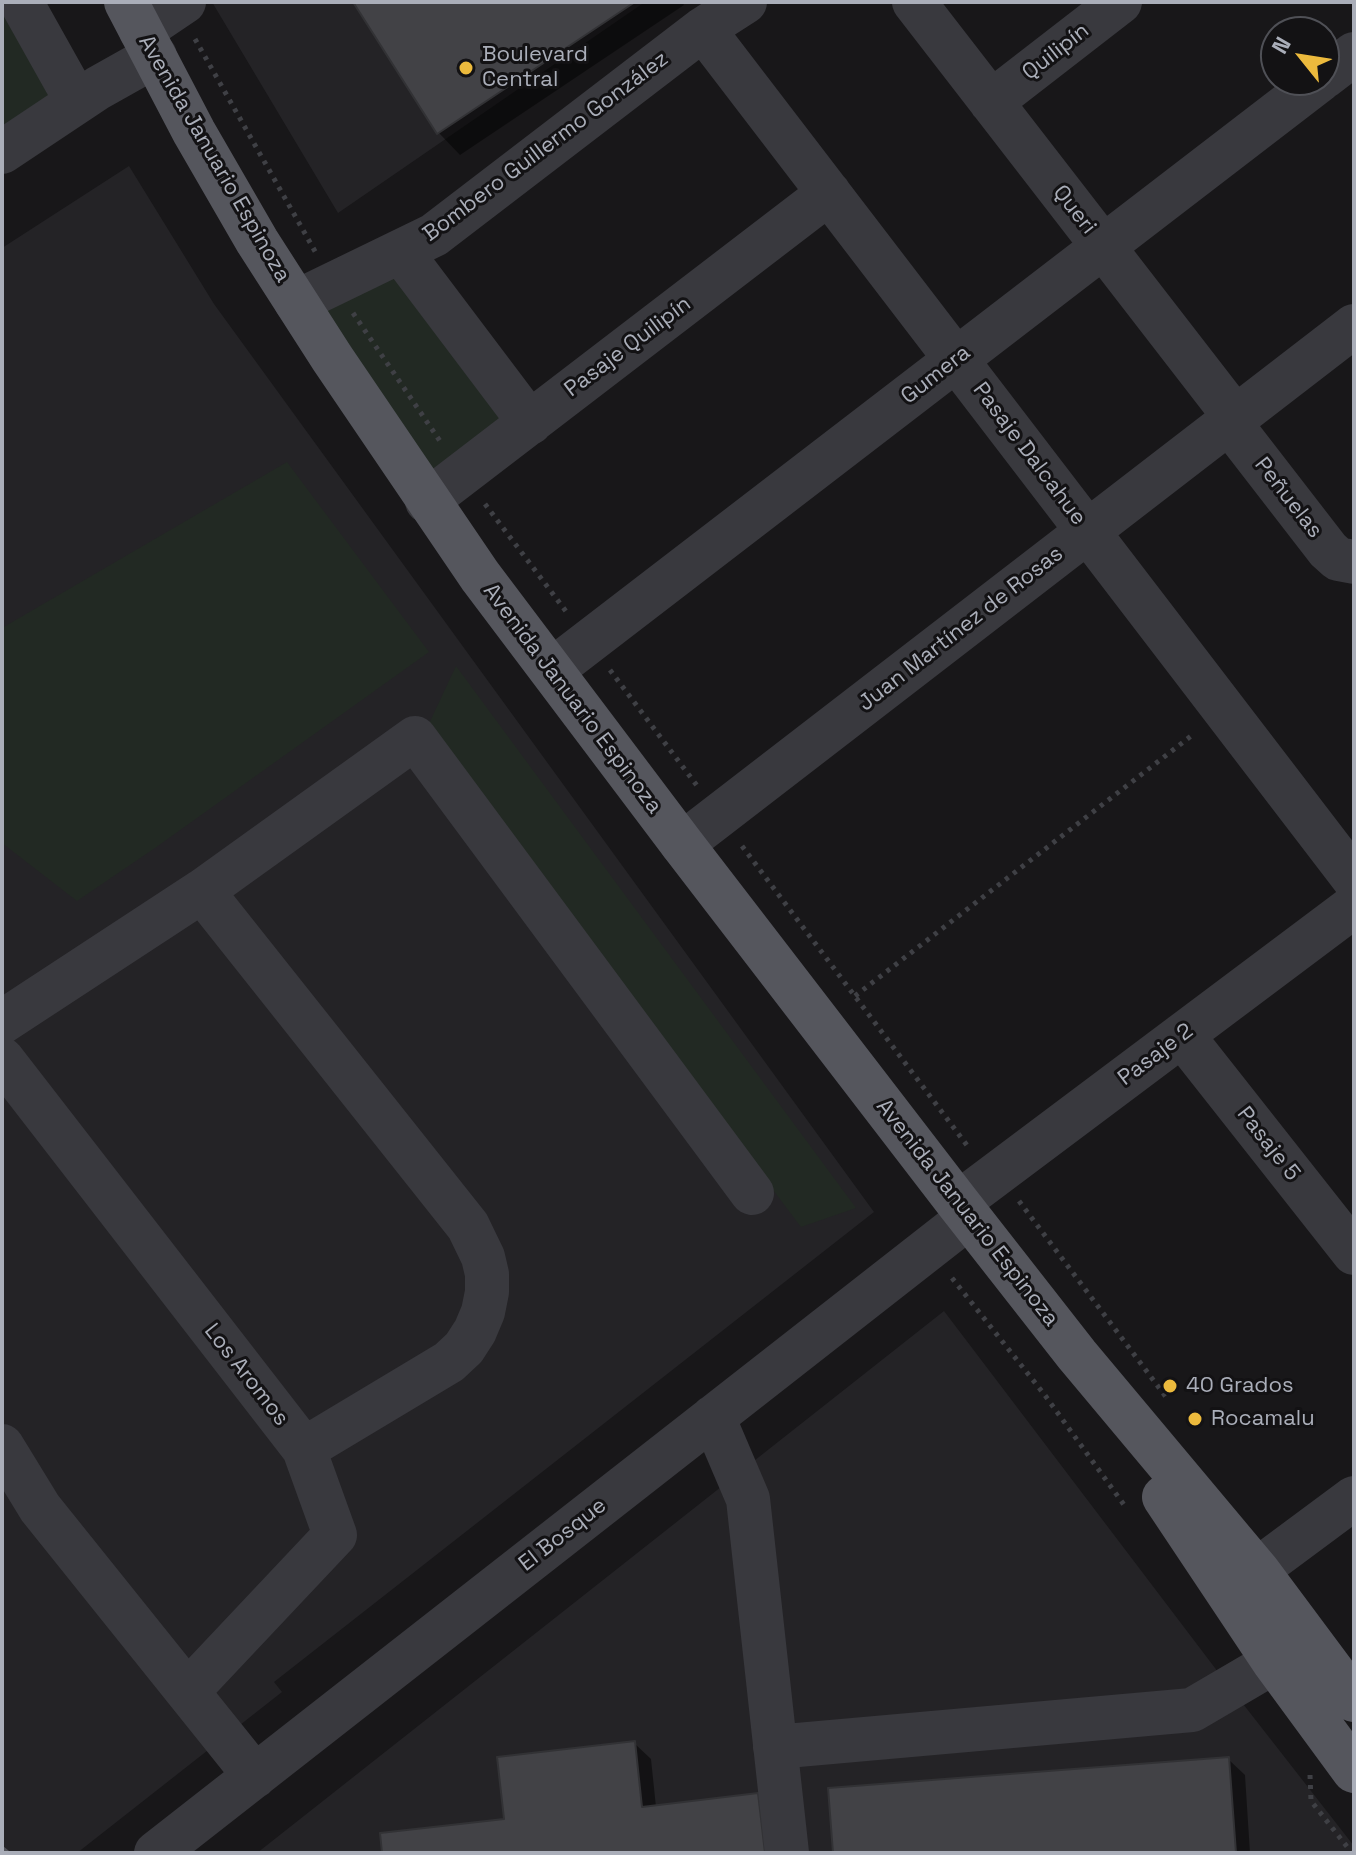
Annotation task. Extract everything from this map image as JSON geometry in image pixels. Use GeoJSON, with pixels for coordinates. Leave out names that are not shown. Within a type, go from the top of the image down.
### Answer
{"type":"FeatureCollection","features":[{"type":"Feature","properties":{"kind":"main road","name":"Avenida Januario Espinoza"},"geometry":{"type":"LineString","coordinates":[[140,30],[257,241],[427,501],[480,576],[964,1210],[1077,1355],[1257,1570],[1354,1700]]}},
{"type":"Feature","properties":{"kind":"main road","name":"Avenida Januario Espinoza"},"geometry":{"type":"LineString","coordinates":[[1077,1355],[1113,1418],[1274,1662],[1354,1771]]}},
{"type":"Feature","properties":{"kind":"street"},"geometry":{"type":"LineString","coordinates":[[21,2],[77,102]]}},
{"type":"Feature","properties":{"kind":"street"},"geometry":{"type":"LineString","coordinates":[[2,152],[77,102],[140,30],[184,2]]}},
{"type":"Feature","properties":{"kind":"street","name":"Bombero Guillermo González"},"geometry":{"type":"LineString","coordinates":[[296,302],[434,235],[703,29],[745,2]]}},
{"type":"Feature","properties":{"kind":"street","name":"Queri"},"geometry":{"type":"LineString","coordinates":[[914,2],[1232,420]]}},
{"type":"Feature","properties":{"kind":"street","name":"Quilipín"},"geometry":{"type":"LineString","coordinates":[[991,102],[1120,2]]}},
{"type":"Feature","properties":{"kind":"street","name":"Pasaje Dalcahue"},"geometry":{"type":"LineString","coordinates":[[703,29],[1354,879]]}},
{"type":"Feature","properties":{"kind":"street","name":"Gumera"},"geometry":{"type":"LineString","coordinates":[[552,670],[1299,96]]}},
{"type":"Feature","properties":{"kind":"street","name":"Pasaje Quilipín"},"geometry":{"type":"LineString","coordinates":[[427,501],[829,193]]}},
{"type":"Feature","properties":{"kind":"street"},"geometry":{"type":"LineString","coordinates":[[401,252],[530,423]]}},
{"type":"Feature","properties":{"kind":"street","name":"Juan Martínez de Rosas"},"geometry":{"type":"LineString","coordinates":[[682,844],[1354,326]]}},
{"type":"Feature","properties":{"kind":"street","name":"Peñuelas"},"geometry":{"type":"LineString","coordinates":[[1232,420],[1328,550],[1338,559],[1354,562]]}},
{"type":"Feature","properties":{"kind":"street"},"geometry":{"type":"LineString","coordinates":[[2,1022],[202,891],[415,738],[752,1193]]}},
{"type":"Feature","properties":{"kind":"street"},"geometry":{"type":"LineString","coordinates":[[202,891],[468,1226],[483,1257],[487,1274],[483,1312],[464,1348],[449,1362],[304,1449]]}},
{"type":"Feature","properties":{"kind":"street","name":"Pasaje 2"},"geometry":{"type":"LineString","coordinates":[[964,1210],[1182,1035],[1354,906]]}},
{"type":"Feature","properties":{"kind":"street","name":"Pasaje 5"},"geometry":{"type":"LineString","coordinates":[[1182,1035],[1354,1253]]}},
{"type":"Feature","properties":{"kind":"street","name":"Los Aromos"},"geometry":{"type":"LineString","coordinates":[[2,1059],[304,1449],[335,1535],[188,1691]]}},
{"type":"Feature","properties":{"kind":"street","name":"El Bosque"},"geometry":{"type":"LineString","coordinates":[[156,1853],[713,1417],[964,1210]]}},
{"type":"Feature","properties":{"kind":"street"},"geometry":{"type":"LineString","coordinates":[[713,1417],[748,1499],[787,1853]]}},
{"type":"Feature","properties":{"kind":"street"},"geometry":{"type":"LineString","coordinates":[[2,1446],[40,1508],[255,1776]]}},
{"type":"Feature","properties":{"kind":"street"},"geometry":{"type":"LineString","coordinates":[[1257,1570],[1354,1498]]}},
{"type":"Feature","properties":{"kind":"street"},"geometry":{"type":"LineString","coordinates":[[775,1747],[1192,1710],[1274,1662]]}},
{"type":"Feature","properties":{"kind":"path"},"geometry":{"type":"LineString","coordinates":[[820,1023],[1225,710]]}},
{"type":"Feature","properties":{"kind":"path"},"geometry":{"type":"LineString","coordinates":[[1309,1770],[1311,1801],[1352,1853]]}},
{"type":"Feature","properties":{"kind":"shaded area"},"geometry":{"type":"Polygon","coordinates":[[[212,2],[645,2],[338,213],[212,2]]]}},
{"type":"Feature","properties":{"kind":"shaded area"},"geometry":{"type":"Polygon","coordinates":[[[2,7],[51,100],[2,132],[2,7]]]}},
{"type":"Feature","properties":{"kind":"shaded area"},"geometry":{"type":"Polygon","coordinates":[[[129,166],[214,304],[874,1212],[274,1682],[282,1692],[77,1853],[2,1853],[2,248],[129,166]]]}},
{"type":"Feature","properties":{"kind":"shaded area"},"geometry":{"type":"Polygon","coordinates":[[[401,264],[517,422],[427,483],[310,304],[401,264]]]}},
{"type":"Feature","properties":{"kind":"shaded area"},"geometry":{"type":"Polygon","coordinates":[[[287,462],[429,652],[77,901],[2,843],[2,628],[287,462]]]}},
{"type":"Feature","properties":{"kind":"shaded area"},"geometry":{"type":"Polygon","coordinates":[[[456,666],[856,1208],[801,1227],[426,730],[456,666]]]}},
{"type":"Feature","properties":{"kind":"shaded area"},"geometry":{"type":"Polygon","coordinates":[[[944,1311],[1354,1846],[1354,1853],[257,1853],[944,1311]]]}},
{"type":"Feature","properties":{"kind":"building","name":"Boulevard Central"},"geometry":{"type":"Polygon","coordinates":[[[353,2],[635,2],[437,134],[353,2]]]}},
{"type":"Feature","properties":{"kind":"building"},"geometry":{"type":"Polygon","coordinates":[[[635,1741],[642,1807],[758,1793],[765,1853],[382,1853],[380,1833],[504,1819],[497,1757],[635,1741]]]}},
{"type":"Feature","properties":{"kind":"building"},"geometry":{"type":"Polygon","coordinates":[[[1229,1757],[1236,1853],[833,1853],[828,1788],[1229,1757]]]}},
{"type":"Feature","properties":{"kind":"railway"},"geometry":{"type":"LineString","coordinates":[[2,1849],[7,1853]]}},
{"type":"Feature","properties":{"kind":"place","name":"Boulevard Central"},"geometry":{"type":"Point","coordinates":[466,68]}},
{"type":"Feature","properties":{"kind":"place","name":"40 Grados"},"geometry":{"type":"Point","coordinates":[1170,1386]}},
{"type":"Feature","properties":{"kind":"place","name":"Rocamalu"},"geometry":{"type":"Point","coordinates":[1195,1419]}}]}
